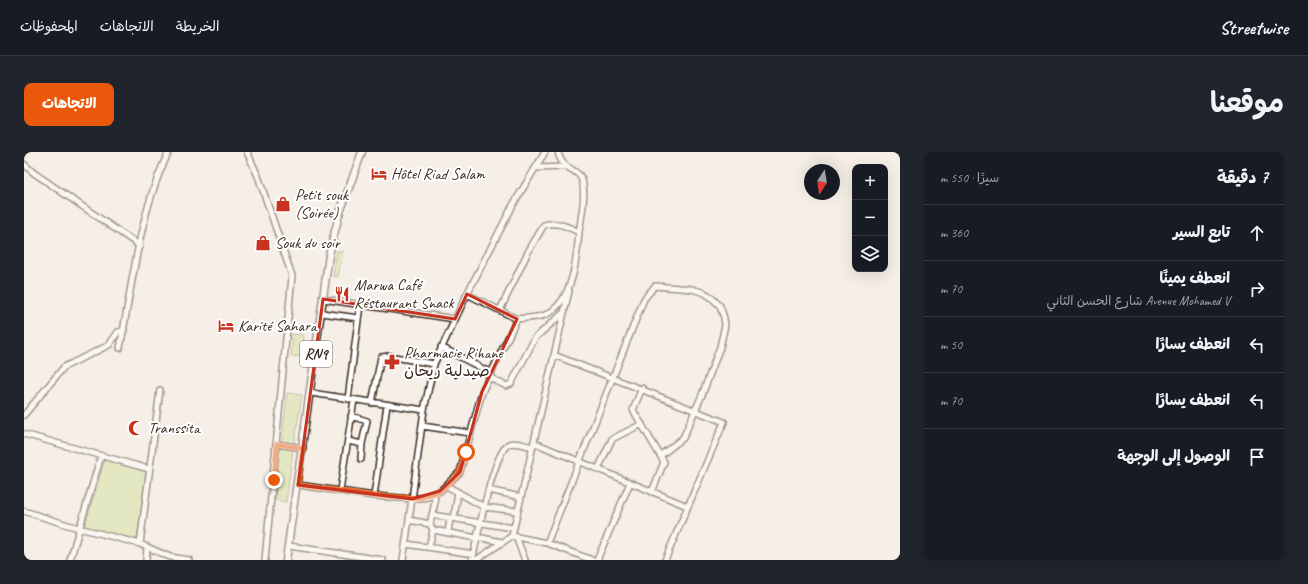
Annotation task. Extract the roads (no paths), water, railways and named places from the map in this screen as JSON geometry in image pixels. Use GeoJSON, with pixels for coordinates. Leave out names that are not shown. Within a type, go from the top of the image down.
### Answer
{"type":"FeatureCollection","features":[{"type":"Feature","properties":{"kind":"main road","name":"RN9"},"geometry":{"type":"LineString","coordinates":[[286,560],[311,393],[329,255],[336,226],[362,152]]}},
{"type":"Feature","properties":{"kind":"street"},"geometry":{"type":"LineString","coordinates":[[120,348],[140,246],[157,180],[169,152]]}},
{"type":"Feature","properties":{"kind":"street"},"geometry":{"type":"LineString","coordinates":[[247,152],[258,176],[292,276],[265,560]]}},
{"type":"Feature","properties":{"kind":"street"},"geometry":{"type":"LineString","coordinates":[[403,560],[424,410],[434,364],[467,294],[513,205],[545,152]]}},
{"type":"Feature","properties":{"kind":"street"},"geometry":{"type":"LineString","coordinates":[[525,560],[514,536],[513,528],[534,445],[569,289],[580,232],[583,194],[582,180],[578,174],[565,167],[561,162],[558,152]]}},
{"type":"Feature","properties":{"kind":"street"},"geometry":{"type":"LineString","coordinates":[[24,164],[34,173],[140,246]]}},
{"type":"Feature","properties":{"kind":"street"},"geometry":{"type":"LineString","coordinates":[[536,168],[565,167]]}},
{"type":"Feature","properties":{"kind":"street"},"geometry":{"type":"LineString","coordinates":[[500,310],[528,252],[544,225],[552,223],[560,224],[580,232]]}},
{"type":"Feature","properties":{"kind":"street"},"geometry":{"type":"LineString","coordinates":[[547,543],[644,299],[650,289],[658,286],[692,289],[705,293],[720,306],[725,325],[720,347],[683,438],[661,455]]}},
{"type":"Feature","properties":{"kind":"street"},"geometry":{"type":"LineString","coordinates":[[467,294],[517,319],[544,316],[549,313],[569,289]]}},
{"type":"Feature","properties":{"kind":"street"},"geometry":{"type":"LineString","coordinates":[[323,299],[455,319]]}},
{"type":"Feature","properties":{"kind":"street"},"geometry":{"type":"LineString","coordinates":[[340,490],[351,416],[351,399],[360,305]]}},
{"type":"Feature","properties":{"kind":"street"},"geometry":{"type":"LineString","coordinates":[[441,347],[490,375],[506,386],[511,384],[535,338],[564,312]]}},
{"type":"Feature","properties":{"kind":"street"},"geometry":{"type":"LineString","coordinates":[[322,313],[358,318]]}},
{"type":"Feature","properties":{"kind":"street"},"geometry":{"type":"LineString","coordinates":[[298,485],[374,496],[412,499],[434,495],[447,486],[460,472],[480,398],[517,319]]}},
{"type":"Feature","properties":{"kind":"street"},"geometry":{"type":"LineString","coordinates":[[24,415],[64,367],[109,345],[118,332],[124,330]]}},
{"type":"Feature","properties":{"kind":"street"},"geometry":{"type":"LineString","coordinates":[[554,355],[642,388],[724,422],[664,560]]}},
{"type":"Feature","properties":{"kind":"street"},"geometry":{"type":"LineString","coordinates":[[372,403],[381,357],[397,357],[434,364]]}},
{"type":"Feature","properties":{"kind":"street"},"geometry":{"type":"LineString","coordinates":[[642,388],[633,408],[661,455],[664,465],[652,492]]}},
{"type":"Feature","properties":{"kind":"street"},"geometry":{"type":"LineString","coordinates":[[140,544],[160,390]]}},
{"type":"Feature","properties":{"kind":"street"},"geometry":{"type":"LineString","coordinates":[[311,393],[424,410]]}},
{"type":"Feature","properties":{"kind":"street"},"geometry":{"type":"LineString","coordinates":[[374,496],[387,405]]}},
{"type":"Feature","properties":{"kind":"street"},"geometry":{"type":"LineString","coordinates":[[351,416],[362,418],[367,421],[360,458]]}},
{"type":"Feature","properties":{"kind":"street"},"geometry":{"type":"LineString","coordinates":[[598,469],[612,439],[642,424]]}},
{"type":"Feature","properties":{"kind":"street"},"geometry":{"type":"LineString","coordinates":[[422,426],[470,433]]}},
{"type":"Feature","properties":{"kind":"street"},"geometry":{"type":"LineString","coordinates":[[24,434],[149,469]]}},
{"type":"Feature","properties":{"kind":"street"},"geometry":{"type":"LineString","coordinates":[[348,442],[362,444]]}},
{"type":"Feature","properties":{"kind":"street"},"geometry":{"type":"LineString","coordinates":[[472,560],[488,490],[505,447],[513,443],[534,445],[598,469],[687,506]]}},
{"type":"Feature","properties":{"kind":"street"},"geometry":{"type":"LineString","coordinates":[[277,444],[303,448]]}},
{"type":"Feature","properties":{"kind":"street"},"geometry":{"type":"LineString","coordinates":[[70,560],[102,456]]}},
{"type":"Feature","properties":{"kind":"street"},"geometry":{"type":"LineString","coordinates":[[598,560],[630,483]]}},
{"type":"Feature","properties":{"kind":"street"},"geometry":{"type":"LineString","coordinates":[[447,486],[484,506],[517,511]]}},
{"type":"Feature","properties":{"kind":"street"},"geometry":{"type":"LineString","coordinates":[[488,490],[521,496]]}},
{"type":"Feature","properties":{"kind":"street"},"geometry":{"type":"LineString","coordinates":[[448,533],[458,492]]}},
{"type":"Feature","properties":{"kind":"street"},"geometry":{"type":"LineString","coordinates":[[429,547],[433,530],[430,524],[435,502],[434,495]]}},
{"type":"Feature","properties":{"kind":"street"},"geometry":{"type":"LineString","coordinates":[[24,511],[79,528],[140,544],[170,557],[189,560]]}},
{"type":"Feature","properties":{"kind":"street"},"geometry":{"type":"LineString","coordinates":[[432,515],[513,528]]}},
{"type":"Feature","properties":{"kind":"street"},"geometry":{"type":"LineString","coordinates":[[409,520],[430,524]]}},
{"type":"Feature","properties":{"kind":"street"},"geometry":{"type":"LineString","coordinates":[[433,530],[502,542]]}},
{"type":"Feature","properties":{"kind":"street"},"geometry":{"type":"LineString","coordinates":[[476,560],[502,542],[514,536],[547,543],[592,560]]}},
{"type":"Feature","properties":{"kind":"street"},"geometry":{"type":"LineString","coordinates":[[406,544],[474,554]]}},
{"type":"Feature","properties":{"kind":"street"},"geometry":{"type":"LineString","coordinates":[[288,546],[383,560]]}},
{"type":"Feature","properties":{"kind":"street"},"geometry":{"type":"LineString","coordinates":[[146,560],[147,547]]}},
{"type":"Feature","properties":{"kind":"place","name":"Hôtel Riad Salam"},"geometry":{"type":"Point","coordinates":[379,174]}},
{"type":"Feature","properties":{"kind":"place","name":"Petit souk (Soirée)"},"geometry":{"type":"Point","coordinates":[283,204]}},
{"type":"Feature","properties":{"kind":"place","name":"Souk du soir"},"geometry":{"type":"Point","coordinates":[263,243]}},
{"type":"Feature","properties":{"kind":"place","name":"Marwa Café Réstaurant Snack"},"geometry":{"type":"Point","coordinates":[342,294]}},
{"type":"Feature","properties":{"kind":"place","name":"Karité Sahara"},"geometry":{"type":"Point","coordinates":[226,326]}},
{"type":"Feature","properties":{"kind":"place","name":"Pharmacie Rihane صيدلية ريحان"},"geometry":{"type":"Point","coordinates":[392,362]}},
{"type":"Feature","properties":{"kind":"place","name":"Transsita"},"geometry":{"type":"Point","coordinates":[136,428]}}]}
